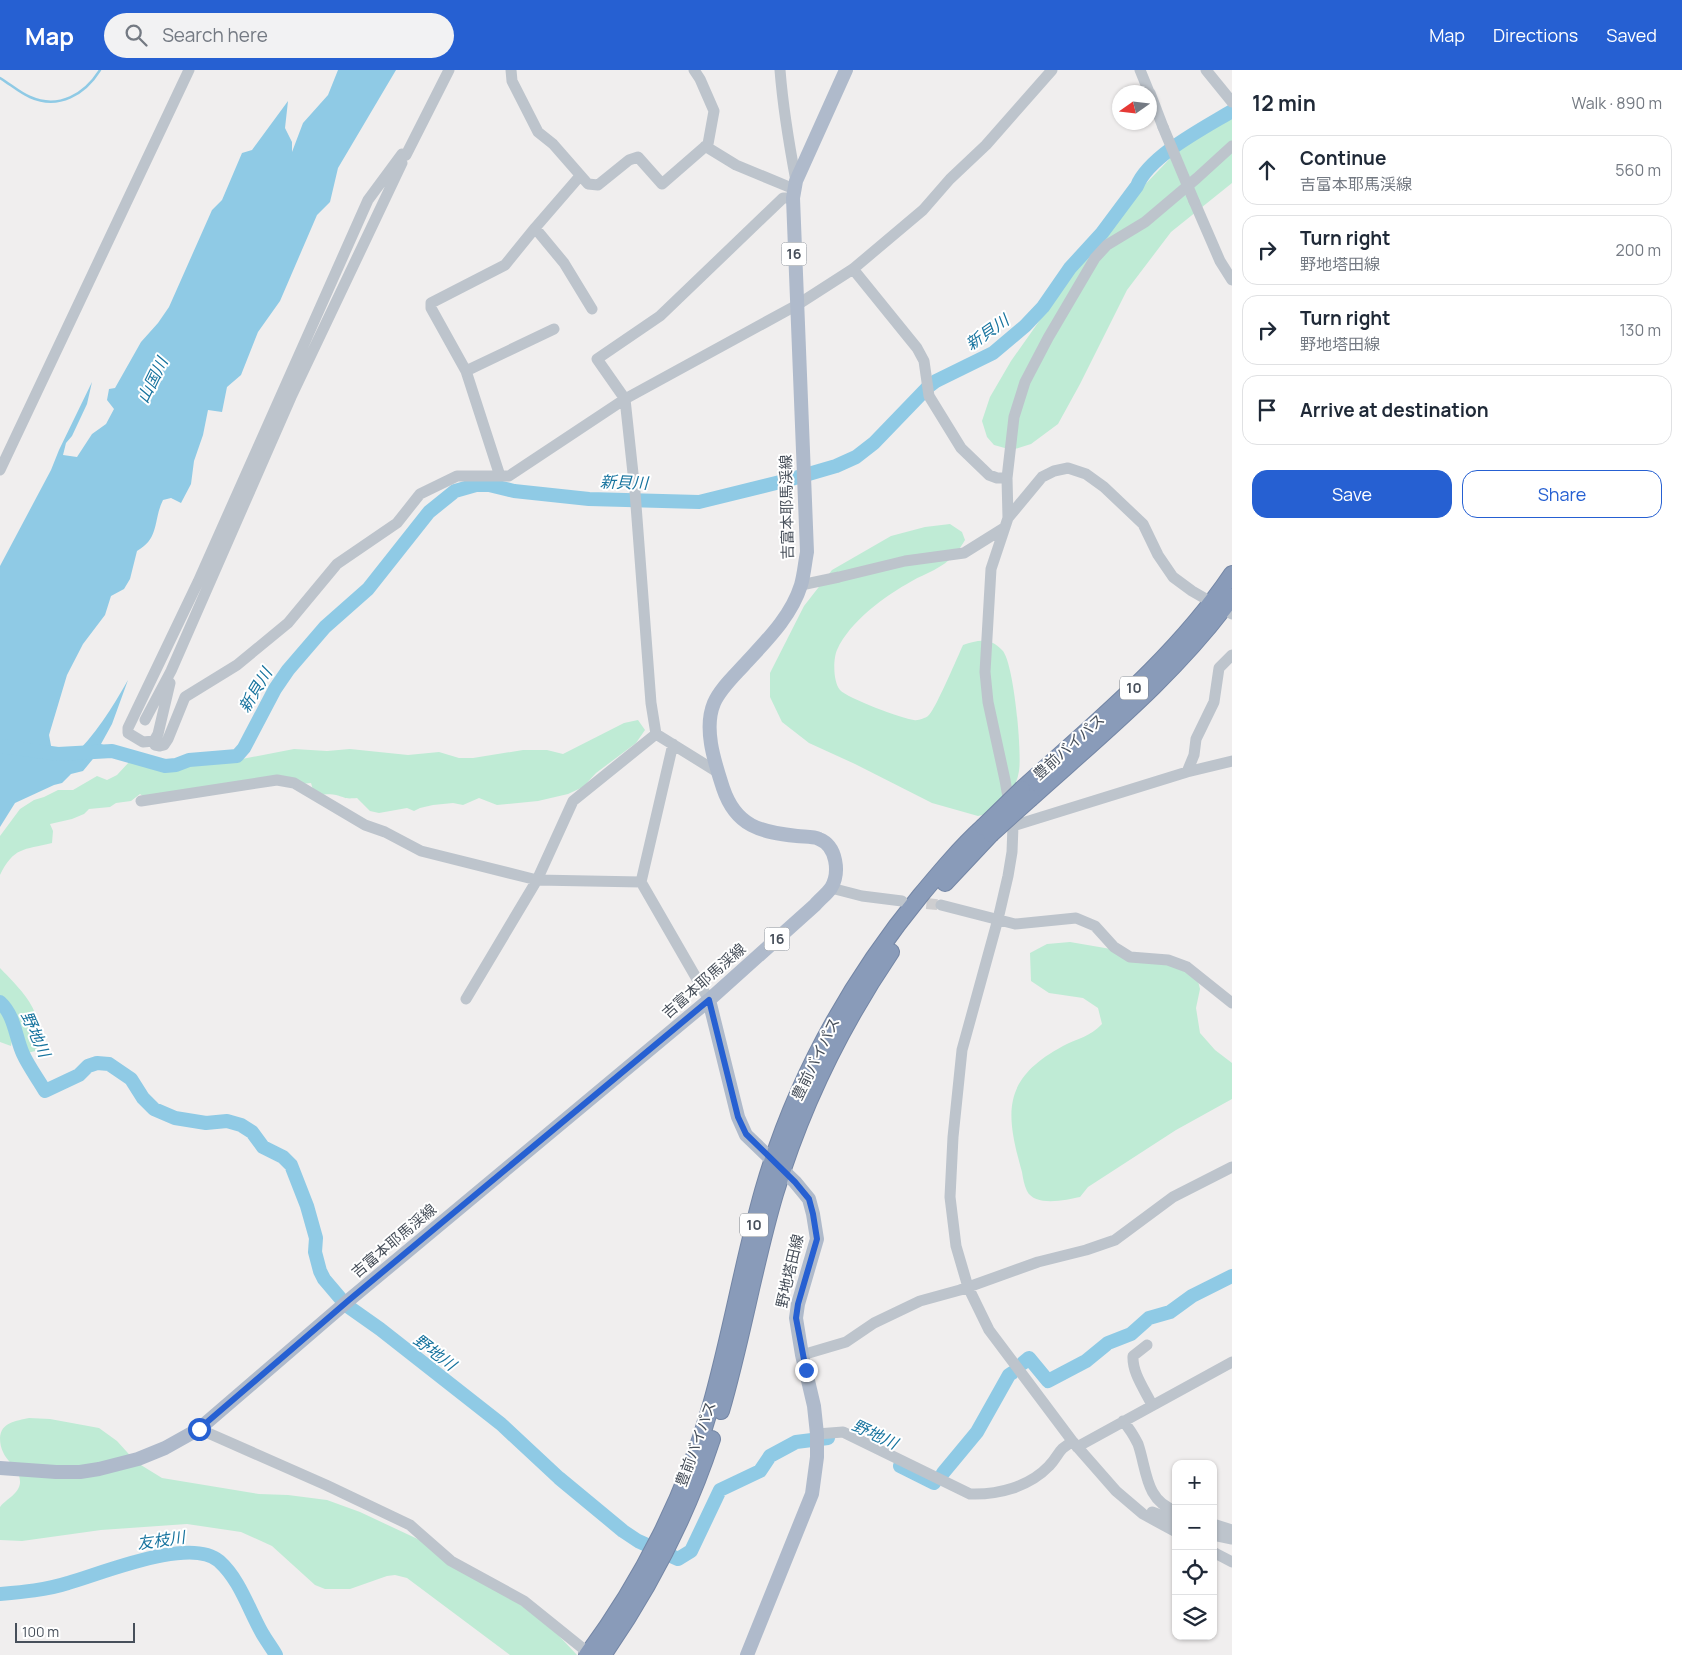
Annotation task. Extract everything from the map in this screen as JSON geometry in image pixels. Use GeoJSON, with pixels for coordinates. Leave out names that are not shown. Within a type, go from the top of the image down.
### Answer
{"type":"FeatureCollection","features":[{"type":"Feature","properties":{"kind":"highway","name":"豊前バイパス"},"geometry":{"type":"LineString","coordinates":[[592,1655],[658,1539],[697,1447],[711,1405],[763,1191],[778,1166],[796,1098],[835,1019],[897,924],[964,844],[987,831],[1181,639],[1225,605],[1232,574]]}},
{"type":"Feature","properties":{"kind":"main road","name":"吉富本耶馬渓線"},"geometry":{"type":"LineString","coordinates":[[0,1468],[56,1472],[80,1472],[100,1469],[138,1459],[164,1448],[199,1429],[349,1300],[709,1000],[815,905],[831,888],[836,876],[836,864],[831,849],[819,839],[769,833],[750,825],[738,815],[724,791],[710,736],[710,719],[714,703],[726,686],[778,628],[801,585],[807,552],[794,190],[846,70]]}},
{"type":"Feature","properties":{"kind":"main road","name":"野地塔田線"},"geometry":{"type":"LineString","coordinates":[[709,1000],[738,1117],[746,1134],[795,1182],[809,1199],[817,1239],[798,1304],[796,1318],[802,1355],[814,1406],[817,1434],[817,1457],[812,1494],[747,1655]]}},
{"type":"Feature","properties":{"kind":"street"},"geometry":{"type":"LineString","coordinates":[[0,470],[189,70]]}},
{"type":"Feature","properties":{"kind":"street"},"geometry":{"type":"LineString","coordinates":[[145,720],[171,671],[290,397],[406,155],[449,70]]}},
{"type":"Feature","properties":{"kind":"street"},"geometry":{"type":"LineString","coordinates":[[510,70],[512,81],[538,132],[553,144],[588,184],[598,185],[629,160],[638,157],[662,184],[708,144],[714,111],[704,86],[694,70]]}},
{"type":"Feature","properties":{"kind":"street"},"geometry":{"type":"LineString","coordinates":[[780,70],[794,190]]}},
{"type":"Feature","properties":{"kind":"street"},"geometry":{"type":"LineString","coordinates":[[406,155],[402,154],[368,200],[198,582],[128,728],[128,733],[143,742],[154,742],[155,745],[164,745],[185,697],[237,665],[288,623],[337,564],[397,522],[420,494],[457,476],[509,476],[626,399],[797,305],[854,269],[923,210],[950,179],[986,145],[1052,70]]}},
{"type":"Feature","properties":{"kind":"street"},"geometry":{"type":"LineString","coordinates":[[1140,70],[1146,85]]}},
{"type":"Feature","properties":{"kind":"street"},"geometry":{"type":"LineString","coordinates":[[1206,70],[1232,102]]}},
{"type":"Feature","properties":{"kind":"street"},"geometry":{"type":"LineString","coordinates":[[1157,112],[1220,261],[1232,280]]}},
{"type":"Feature","properties":{"kind":"street"},"geometry":{"type":"LineString","coordinates":[[706,146],[736,164],[794,190]]}},
{"type":"Feature","properties":{"kind":"street"},"geometry":{"type":"LineString","coordinates":[[1172,1530],[1143,1514],[1116,1491],[1075,1444],[989,1330],[968,1287],[956,1246],[950,1198],[953,1138],[962,1050],[998,919],[1012,852],[1013,826],[988,702],[985,672],[991,570],[1006,523],[1007,478],[1014,417],[1025,382],[1048,338],[1095,258],[1107,245],[1145,222],[1232,146]]}},
{"type":"Feature","properties":{"kind":"street"},"geometry":{"type":"LineString","coordinates":[[500,476],[466,371],[431,308],[431,303],[505,265],[580,176]]}},
{"type":"Feature","properties":{"kind":"street"},"geometry":{"type":"LineString","coordinates":[[656,734],[651,703],[637,513],[626,399],[598,359],[660,316],[783,198],[794,190]]}},
{"type":"Feature","properties":{"kind":"street"},"geometry":{"type":"LineString","coordinates":[[535,228],[564,264],[592,309]]}},
{"type":"Feature","properties":{"kind":"street"},"geometry":{"type":"LineString","coordinates":[[854,269],[918,348],[924,361],[929,396],[961,448],[989,475],[997,478],[1007,478]]}},
{"type":"Feature","properties":{"kind":"street"},"geometry":{"type":"LineString","coordinates":[[466,371],[554,329]]}},
{"type":"Feature","properties":{"kind":"street"},"geometry":{"type":"LineString","coordinates":[[801,585],[905,561],[964,553],[1006,523],[1042,477],[1054,471],[1068,468],[1086,474],[1104,487],[1142,524],[1158,555],[1174,577],[1192,591],[1225,605]]}},
{"type":"Feature","properties":{"kind":"street"},"geometry":{"type":"LineString","coordinates":[[1187,772],[1194,755],[1196,739],[1214,702],[1219,668],[1232,655]]}},
{"type":"Feature","properties":{"kind":"street"},"geometry":{"type":"LineString","coordinates":[[154,742],[158,734],[171,671]]}},
{"type":"Feature","properties":{"kind":"street"},"geometry":{"type":"LineString","coordinates":[[656,734],[719,772]]}},
{"type":"Feature","properties":{"kind":"street"},"geometry":{"type":"LineString","coordinates":[[466,999],[537,880],[573,801],[656,734]]}},
{"type":"Feature","properties":{"kind":"street"},"geometry":{"type":"LineString","coordinates":[[673,744],[641,882],[709,1000]]}},
{"type":"Feature","properties":{"kind":"street"},"geometry":{"type":"LineString","coordinates":[[1013,826],[1187,772],[1232,761]]}},
{"type":"Feature","properties":{"kind":"street"},"geometry":{"type":"LineString","coordinates":[[141,801],[287,780],[308,790],[365,825],[385,832],[421,850],[537,880],[641,882]]}},
{"type":"Feature","properties":{"kind":"street"},"geometry":{"type":"LineString","coordinates":[[831,888],[862,896],[902,901]]}},
{"type":"Feature","properties":{"kind":"street"},"geometry":{"type":"LineString","coordinates":[[941,906],[1015,924],[1076,918],[1095,926],[1114,947],[1130,957],[1168,960],[1187,966],[1232,1003]]}},
{"type":"Feature","properties":{"kind":"street"},"geometry":{"type":"LineString","coordinates":[[802,1355],[846,1342],[874,1323],[920,1301],[968,1287],[1038,1262],[1086,1250],[1115,1240],[1173,1197],[1232,1167]]}},
{"type":"Feature","properties":{"kind":"street"},"geometry":{"type":"LineString","coordinates":[[1147,1345],[1133,1356],[1132,1362],[1134,1370],[1152,1405]]}},
{"type":"Feature","properties":{"kind":"street"},"geometry":{"type":"LineString","coordinates":[[817,1434],[843,1432],[970,1494],[980,1494],[1014,1488],[1030,1481],[1050,1466],[1063,1446],[1075,1444],[1123,1421],[1232,1362]]}},
{"type":"Feature","properties":{"kind":"street"},"geometry":{"type":"LineString","coordinates":[[1123,1421],[1138,1444],[1151,1491],[1157,1500],[1172,1510]]}},
{"type":"Feature","properties":{"kind":"street"},"geometry":{"type":"LineString","coordinates":[[199,1429],[326,1485],[410,1525],[451,1561],[524,1601],[592,1655]]}},
{"type":"Feature","properties":{"kind":"street"},"geometry":{"type":"LineString","coordinates":[[1143,1514],[1153,1511],[1172,1518]]}},
{"type":"Feature","properties":{"kind":"street"},"geometry":{"type":"LineString","coordinates":[[1217,1526],[1232,1530]]}},
{"type":"Feature","properties":{"kind":"street"},"geometry":{"type":"LineString","coordinates":[[1217,1527],[1232,1539]]}},
{"type":"Feature","properties":{"kind":"street"},"geometry":{"type":"LineString","coordinates":[[1217,1554],[1232,1562]]}},
{"type":"Feature","properties":{"kind":"green space"},"geometry":{"type":"Polygon","coordinates":[[[1232,104],[1232,183],[1171,232],[1127,290],[1058,424],[1031,444],[1012,450],[994,445],[987,437],[982,421],[990,397],[1011,361],[1109,222],[1183,145],[1232,104]]]}},
{"type":"Feature","properties":{"kind":"green space"},"geometry":{"type":"Polygon","coordinates":[[[950,524],[962,532],[965,540],[958,550],[950,560],[891,594],[859,619],[850,629],[837,650],[834,665],[835,676],[840,690],[845,694],[888,712],[917,720],[927,717],[931,713],[963,645],[988,641],[1002,650],[1010,671],[1013,688],[1018,728],[1019,771],[1015,786],[1004,810],[978,816],[932,803],[809,743],[782,722],[770,697],[770,673],[804,606],[832,570],[891,536],[925,527],[950,524]]]}},
{"type":"Feature","properties":{"kind":"green space"},"geometry":{"type":"Polygon","coordinates":[[[638,720],[645,730],[636,743],[596,773],[583,787],[568,794],[538,801],[497,805],[479,798],[463,805],[453,803],[433,805],[414,811],[407,808],[379,813],[370,811],[357,798],[314,793],[311,783],[285,783],[144,797],[140,794],[131,801],[116,803],[110,807],[89,809],[84,814],[72,819],[50,824],[53,831],[52,843],[26,849],[15,854],[0,875],[0,836],[20,809],[34,800],[58,790],[73,790],[97,776],[107,780],[117,775],[130,761],[142,759],[151,763],[157,769],[168,770],[186,764],[242,759],[294,749],[327,751],[350,749],[408,755],[439,752],[459,758],[473,758],[523,750],[547,750],[563,754],[624,723],[638,720]]]}},
{"type":"Feature","properties":{"kind":"green space"},"geometry":{"type":"Polygon","coordinates":[[[1070,942],[1169,959],[1195,969],[1200,989],[1196,1008],[1200,1033],[1215,1050],[1232,1063],[1232,1099],[1176,1130],[1088,1187],[1080,1197],[1059,1201],[1044,1201],[1031,1196],[1024,1184],[1016,1151],[1011,1114],[1013,1099],[1028,1071],[1043,1058],[1063,1046],[1088,1035],[1102,1024],[1098,1008],[1083,998],[1049,993],[1031,981],[1030,953],[1047,944],[1070,942]]]}},
{"type":"Feature","properties":{"kind":"green space"},"geometry":{"type":"Polygon","coordinates":[[[0,968],[31,1004],[44,1049],[27,1053],[12,1039],[11,1046],[0,1042],[0,968]]]}},
{"type":"Feature","properties":{"kind":"green space"},"geometry":{"type":"Polygon","coordinates":[[[29,1418],[50,1419],[99,1428],[117,1441],[136,1462],[162,1478],[259,1494],[288,1495],[327,1500],[360,1512],[424,1542],[545,1621],[577,1655],[510,1655],[407,1578],[395,1575],[387,1576],[350,1589],[325,1589],[315,1585],[272,1546],[241,1532],[187,1524],[101,1530],[22,1541],[0,1540],[0,1507],[15,1493],[20,1483],[17,1472],[3,1453],[1,1433],[6,1425],[29,1418]]]}},
{"type":"Feature","properties":{"kind":"water","name":"山国川"},"geometry":{"type":"Polygon","coordinates":[[[338,70],[396,70],[338,168],[330,202],[317,215],[280,301],[258,332],[241,375],[227,387],[222,412],[208,410],[203,435],[194,461],[191,484],[181,503],[171,498],[163,500],[153,534],[144,546],[137,551],[130,579],[124,589],[111,596],[105,615],[83,644],[67,675],[49,735],[52,751],[58,758],[74,747],[71,758],[95,731],[128,680],[112,724],[101,744],[120,751],[119,755],[97,754],[83,771],[71,774],[62,783],[15,803],[0,827],[0,566],[51,470],[92,382],[87,404],[72,436],[66,443],[63,455],[77,457],[92,434],[106,424],[114,409],[107,400],[109,389],[115,388],[141,342],[169,307],[212,210],[222,200],[242,153],[252,150],[288,101],[285,128],[292,142],[292,152],[303,123],[328,95],[338,70]]]}},
{"type":"Feature","properties":{"kind":"waterway"},"geometry":{"type":"LineString","coordinates":[[0,78],[26,95],[41,101],[51,102],[79,93],[94,79],[100,70]]}},
{"type":"Feature","properties":{"kind":"waterway","name":"新貝川"},"geometry":{"type":"LineString","coordinates":[[0,746],[58,754],[112,751],[165,766],[176,765],[189,760],[237,756],[244,748],[275,689],[288,670],[325,627],[368,589],[429,512],[455,491],[476,485],[489,485],[514,491],[589,499],[699,502],[788,480],[836,466],[856,457],[874,443],[928,387],[936,381],[993,353],[1025,326],[1043,307],[1070,268],[1102,233],[1143,175],[1153,164],[1193,134],[1232,111]]}},
{"type":"Feature","properties":{"kind":"waterway","name":"野地川"},"geometry":{"type":"LineString","coordinates":[[0,1002],[12,1020],[25,1059],[45,1091],[79,1075],[88,1066],[97,1063],[109,1064],[131,1079],[143,1098],[154,1109],[175,1118],[206,1123],[227,1121],[241,1125],[252,1132],[263,1147],[283,1157],[291,1165],[307,1206],[316,1238],[315,1252],[320,1271],[324,1279],[346,1305],[380,1329],[501,1424],[559,1478],[623,1531],[638,1541],[678,1559],[691,1551],[720,1490],[760,1471],[770,1456],[796,1442],[828,1438]]}},
{"type":"Feature","properties":{"kind":"waterway","name":"野地川"},"geometry":{"type":"LineString","coordinates":[[1023,1363],[1029,1358],[1048,1381],[1086,1361],[1108,1343],[1131,1334],[1149,1318],[1170,1312],[1192,1296],[1232,1276]]}},
{"type":"Feature","properties":{"kind":"waterway","name":"野地川"},"geometry":{"type":"LineString","coordinates":[[943,1473],[977,1432],[1009,1375],[1012,1373]]}},
{"type":"Feature","properties":{"kind":"waterway","name":"野地川"},"geometry":{"type":"LineString","coordinates":[[900,1466],[934,1483]]}},
{"type":"Feature","properties":{"kind":"waterway","name":"友枝川"},"geometry":{"type":"LineString","coordinates":[[0,1594],[68,1583],[145,1559],[188,1553],[206,1554],[219,1561],[233,1577],[262,1633],[276,1655]]}},
{"type":"Feature","properties":{"kind":"tunnel"},"geometry":{"type":"LineString","coordinates":[[910,902],[941,905]]}},
{"type":"Feature","properties":{"kind":"route"},"geometry":{"type":"LineString","coordinates":[[199,1429],[349,1300],[709,1000],[735,1098],[738,1117],[746,1134],[772,1162],[795,1182],[809,1199],[813,1214],[817,1239],[798,1304],[796,1318],[798,1338],[806,1370]]}}]}
